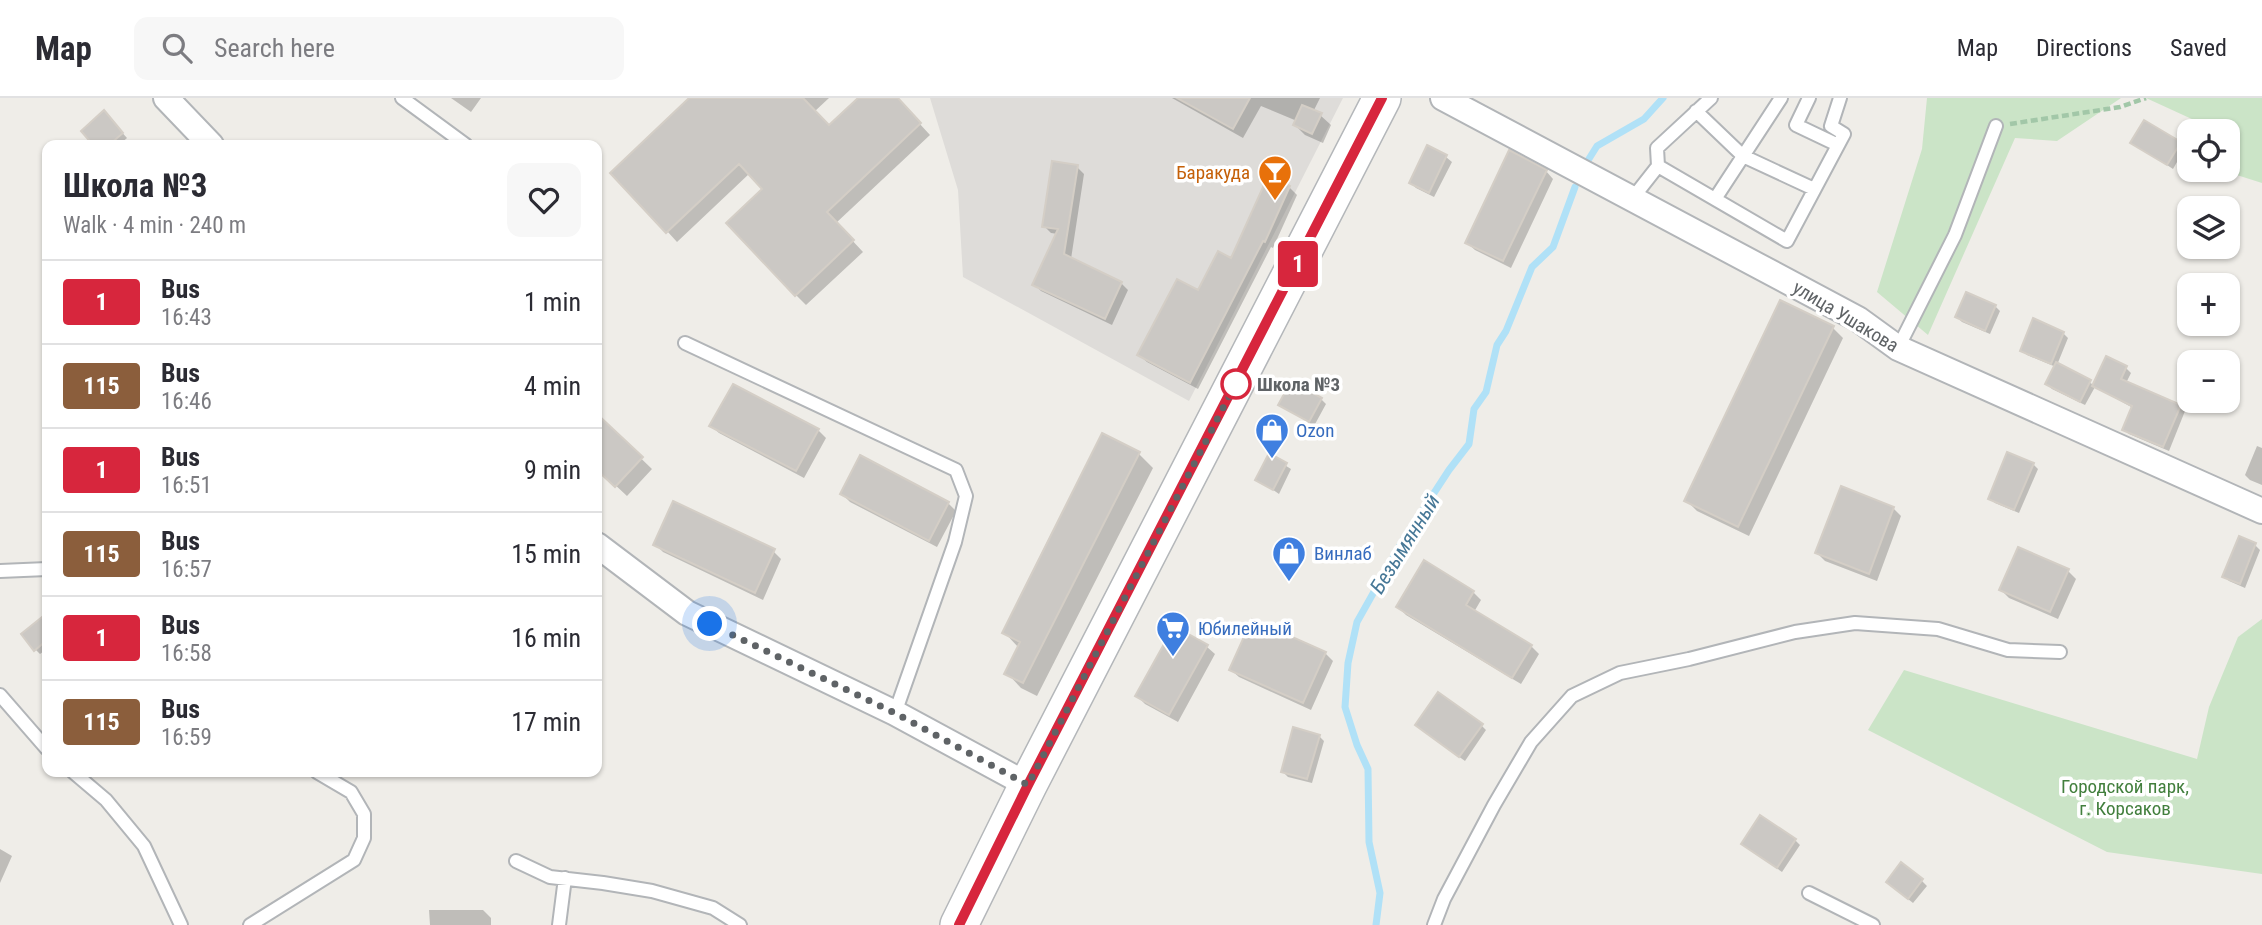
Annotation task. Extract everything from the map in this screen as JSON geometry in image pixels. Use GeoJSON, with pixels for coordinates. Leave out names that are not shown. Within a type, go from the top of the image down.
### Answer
{"type":"FeatureCollection","features":[{"type":"Feature","properties":{"kind":"main road"},"geometry":{"type":"LineString","coordinates":[[959,925],[1028,785],[1382,98]]}},
{"type":"Feature","properties":{"kind":"street"},"geometry":{"type":"LineString","coordinates":[[166,98],[206,140]]}},
{"type":"Feature","properties":{"kind":"street","name":"улица Ушакова"},"geometry":{"type":"LineString","coordinates":[[1443,98],[1858,319],[1898,348],[2262,511]]}},
{"type":"Feature","properties":{"kind":"street"},"geometry":{"type":"LineString","coordinates":[[602,549],[687,613],[895,713],[1028,785]]}},
{"type":"Feature","properties":{"kind":"lane"},"geometry":{"type":"LineString","coordinates":[[402,98],[459,140]]}},
{"type":"Feature","properties":{"kind":"lane"},"geometry":{"type":"LineString","coordinates":[[1632,199],[1658,166],[1657,148],[1711,98]]}},
{"type":"Feature","properties":{"kind":"lane"},"geometry":{"type":"LineString","coordinates":[[1715,199],[1781,98]]}},
{"type":"Feature","properties":{"kind":"lane"},"geometry":{"type":"LineString","coordinates":[[1809,98],[1796,125],[1838,145]]}},
{"type":"Feature","properties":{"kind":"lane"},"geometry":{"type":"LineString","coordinates":[[1658,166],[1787,241],[1844,134],[1832,126],[1840,98]]}},
{"type":"Feature","properties":{"kind":"lane"},"geometry":{"type":"LineString","coordinates":[[1696,111],[1743,156],[1814,190]]}},
{"type":"Feature","properties":{"kind":"lane"},"geometry":{"type":"LineString","coordinates":[[1898,348],[1955,235],[1996,126]]}},
{"type":"Feature","properties":{"kind":"lane"},"geometry":{"type":"LineString","coordinates":[[685,343],[956,470],[966,496],[955,542],[895,713]]}},
{"type":"Feature","properties":{"kind":"lane"},"geometry":{"type":"LineString","coordinates":[[0,571],[42,569]]}},
{"type":"Feature","properties":{"kind":"lane"},"geometry":{"type":"LineString","coordinates":[[1434,925],[1444,899],[1494,804],[1531,742],[1572,696],[1620,673],[1689,659],[1795,632],[1855,623],[1938,629],[2008,650],[2060,652]]}},
{"type":"Feature","properties":{"kind":"lane"},"geometry":{"type":"LineString","coordinates":[[0,695],[42,743]]}},
{"type":"Feature","properties":{"kind":"lane"},"geometry":{"type":"LineString","coordinates":[[79,777],[106,800],[144,846],[181,925]]}},
{"type":"Feature","properties":{"kind":"lane"},"geometry":{"type":"LineString","coordinates":[[250,925],[354,860],[364,838],[364,814],[351,792],[326,777]]}},
{"type":"Feature","properties":{"kind":"lane"},"geometry":{"type":"LineString","coordinates":[[516,861],[550,877],[652,891],[700,904],[713,908],[740,925]]}},
{"type":"Feature","properties":{"kind":"lane"},"geometry":{"type":"LineString","coordinates":[[559,925],[565,878]]}},
{"type":"Feature","properties":{"kind":"lane"},"geometry":{"type":"LineString","coordinates":[[1809,894],[1873,925]]}},
{"type":"Feature","properties":{"kind":"path"},"geometry":{"type":"LineString","coordinates":[[1996,126],[2120,107],[2146,98]]}},
{"type":"Feature","properties":{"kind":"shaded area"},"geometry":{"type":"Polygon","coordinates":[[[930,98],[1343,98],[1189,401],[963,277],[958,190],[930,98]]]}},
{"type":"Feature","properties":{"kind":"green space"},"geometry":{"type":"Polygon","coordinates":[[[1927,98],[2121,98],[2057,141],[2015,138],[1928,335],[1877,292],[1922,149],[1927,98]]]}},
{"type":"Feature","properties":{"kind":"green space"},"geometry":{"type":"Polygon","coordinates":[[[2146,98],[2262,98],[2262,183],[2240,176],[2240,119],[2192,119],[2146,98]]]}},
{"type":"Feature","properties":{"kind":"green space","name":"Городской парк, г. Корсаков"},"geometry":{"type":"Polygon","coordinates":[[[2262,619],[2262,874],[2107,852],[1868,730],[1904,670],[2197,759],[2209,707],[2238,637],[2262,619]]]}},
{"type":"Feature","properties":{"kind":"building"},"geometry":{"type":"Polygon","coordinates":[[[689,98],[803,98],[829,125],[858,98],[898,98],[921,123],[827,212],[854,240],[795,296],[726,223],[762,189],[739,164],[666,233],[610,173],[689,98]]]}},
{"type":"Feature","properties":{"kind":"building"},"geometry":{"type":"Polygon","coordinates":[[[1177,98],[1250,98],[1233,129],[1177,98]]]}},
{"type":"Feature","properties":{"kind":"building"},"geometry":{"type":"Polygon","coordinates":[[[1302,105],[1322,113],[1312,134],[1293,125],[1302,105]]]}},
{"type":"Feature","properties":{"kind":"building"},"geometry":{"type":"Polygon","coordinates":[[[104,110],[123,133],[115,140],[89,140],[81,131],[104,110]]]}},
{"type":"Feature","properties":{"kind":"building"},"geometry":{"type":"Polygon","coordinates":[[[2144,120],[2177,140],[2177,149],[2167,165],[2130,143],[2144,120]]]}},
{"type":"Feature","properties":{"kind":"building"},"geometry":{"type":"Polygon","coordinates":[[[1427,145],[1447,155],[1429,193],[1409,183],[1427,145]]]}},
{"type":"Feature","properties":{"kind":"building"},"geometry":{"type":"Polygon","coordinates":[[[1509,150],[1547,170],[1503,261],[1465,243],[1509,150]]]}},
{"type":"Feature","properties":{"kind":"building"},"geometry":{"type":"Polygon","coordinates":[[[1052,161],[1078,165],[1064,254],[1122,282],[1105,319],[1032,285],[1058,229],[1042,227],[1052,161]]]}},
{"type":"Feature","properties":{"kind":"building"},"geometry":{"type":"Polygon","coordinates":[[[1268,176],[1290,186],[1265,242],[1263,241],[1190,383],[1137,355],[1177,279],[1198,290],[1218,251],[1231,258],[1268,176]]]}},
{"type":"Feature","properties":{"kind":"building"},"geometry":{"type":"Polygon","coordinates":[[[1966,292],[1996,305],[1985,331],[1955,317],[1966,292]]]}},
{"type":"Feature","properties":{"kind":"building"},"geometry":{"type":"Polygon","coordinates":[[[1780,300],[1834,326],[1738,527],[1684,501],[1780,300]]]}},
{"type":"Feature","properties":{"kind":"building"},"geometry":{"type":"Polygon","coordinates":[[[2033,318],[2064,332],[2051,364],[2020,351],[2033,318]]]}},
{"type":"Feature","properties":{"kind":"building"},"geometry":{"type":"Polygon","coordinates":[[[2106,356],[2127,366],[2121,379],[2177,403],[2178,413],[2163,447],[2122,430],[2132,406],[2092,386],[2106,356]]]}},
{"type":"Feature","properties":{"kind":"building"},"geometry":{"type":"Polygon","coordinates":[[[2056,362],[2091,380],[2080,402],[2045,384],[2056,362]]]}},
{"type":"Feature","properties":{"kind":"building"},"geometry":{"type":"Polygon","coordinates":[[[1291,381],[1322,398],[1309,422],[1278,405],[1291,381]]]}},
{"type":"Feature","properties":{"kind":"building"},"geometry":{"type":"Polygon","coordinates":[[[733,384],[819,429],[796,471],[709,426],[733,384]]]}},
{"type":"Feature","properties":{"kind":"building"},"geometry":{"type":"Polygon","coordinates":[[[602,419],[643,457],[615,487],[602,475],[602,419]]]}},
{"type":"Feature","properties":{"kind":"building"},"geometry":{"type":"Polygon","coordinates":[[[1102,433],[1140,452],[1023,683],[1004,674],[1020,642],[1002,633],[1102,433]]]}},
{"type":"Feature","properties":{"kind":"building"},"geometry":{"type":"Polygon","coordinates":[[[2007,452],[2034,463],[2014,510],[1988,499],[2007,452]]]}},
{"type":"Feature","properties":{"kind":"building"},"geometry":{"type":"Polygon","coordinates":[[[1269,453],[1287,463],[1273,490],[1255,480],[1269,453]]]}},
{"type":"Feature","properties":{"kind":"building"},"geometry":{"type":"Polygon","coordinates":[[[860,455],[949,502],[929,541],[840,494],[860,455]]]}},
{"type":"Feature","properties":{"kind":"building"},"geometry":{"type":"Polygon","coordinates":[[[1841,486],[1894,507],[1869,574],[1815,553],[1841,486]]]}},
{"type":"Feature","properties":{"kind":"building"},"geometry":{"type":"Polygon","coordinates":[[[673,501],[775,549],[755,593],[653,545],[673,501]]]}},
{"type":"Feature","properties":{"kind":"building"},"geometry":{"type":"Polygon","coordinates":[[[2239,536],[2256,543],[2240,584],[2222,577],[2239,536]]]}},
{"type":"Feature","properties":{"kind":"building"},"geometry":{"type":"Polygon","coordinates":[[[2018,547],[2069,569],[2050,612],[1999,590],[2018,547]]]}},
{"type":"Feature","properties":{"kind":"building"},"geometry":{"type":"Polygon","coordinates":[[[1424,560],[1474,591],[1466,605],[1532,645],[1512,678],[1396,607],[1424,560]]]}},
{"type":"Feature","properties":{"kind":"building"},"geometry":{"type":"Polygon","coordinates":[[[42,617],[42,644],[34,651],[21,634],[42,617]]]}},
{"type":"Feature","properties":{"kind":"building"},"geometry":{"type":"Polygon","coordinates":[[[1252,619],[1326,652],[1303,703],[1229,670],[1252,619]]]}},
{"type":"Feature","properties":{"kind":"building"},"geometry":{"type":"Polygon","coordinates":[[[1174,626],[1208,645],[1169,715],[1135,696],[1174,626]]]}},
{"type":"Feature","properties":{"kind":"building"},"geometry":{"type":"Polygon","coordinates":[[[1438,692],[1483,724],[1459,757],[1415,725],[1438,692]]]}},
{"type":"Feature","properties":{"kind":"building"},"geometry":{"type":"Polygon","coordinates":[[[1293,727],[1320,735],[1307,779],[1281,772],[1293,727]]]}},
{"type":"Feature","properties":{"kind":"building"},"geometry":{"type":"Polygon","coordinates":[[[1760,815],[1796,839],[1777,868],[1741,844],[1760,815]]]}},
{"type":"Feature","properties":{"kind":"building"},"geometry":{"type":"Polygon","coordinates":[[[1901,862],[1923,879],[1908,899],[1886,882],[1901,862]]]}},
{"type":"Feature","properties":{"kind":"waterway","name":"Безымянный"},"geometry":{"type":"LineString","coordinates":[[1587,162],[1597,146],[1644,119],[1663,98]]}},
{"type":"Feature","properties":{"kind":"waterway","name":"Безымянный"},"geometry":{"type":"LineString","coordinates":[[1376,925],[1380,893],[1369,842],[1368,769],[1345,707],[1348,663],[1357,622],[1402,542],[1469,444],[1474,409],[1486,392],[1497,345],[1506,331],[1532,267],[1553,247],[1575,187]]}},
{"type":"Feature","properties":{"kind":"bus line","name":"1"},"geometry":{"type":"LineString","coordinates":[[959,925],[1028,785],[1382,98]]}},
{"type":"Feature","properties":{"kind":"place","name":"Баракуда"},"geometry":{"type":"Point","coordinates":[1275,202]}},
{"type":"Feature","properties":{"kind":"place","name":"Школа №3"},"geometry":{"type":"Point","coordinates":[1236,384]}},
{"type":"Feature","properties":{"kind":"place","name":"Ozon"},"geometry":{"type":"Point","coordinates":[1272,460]}},
{"type":"Feature","properties":{"kind":"place","name":"Винлаб"},"geometry":{"type":"Point","coordinates":[1289,583]}},
{"type":"Feature","properties":{"kind":"place","name":"Юбилейный"},"geometry":{"type":"Point","coordinates":[1173,658]}},
{"type":"Feature","properties":{"kind":"route"},"geometry":{"type":"LineString","coordinates":[[710,624],[895,713],[1028,785],[1237,381],[1236,384]]}}]}
